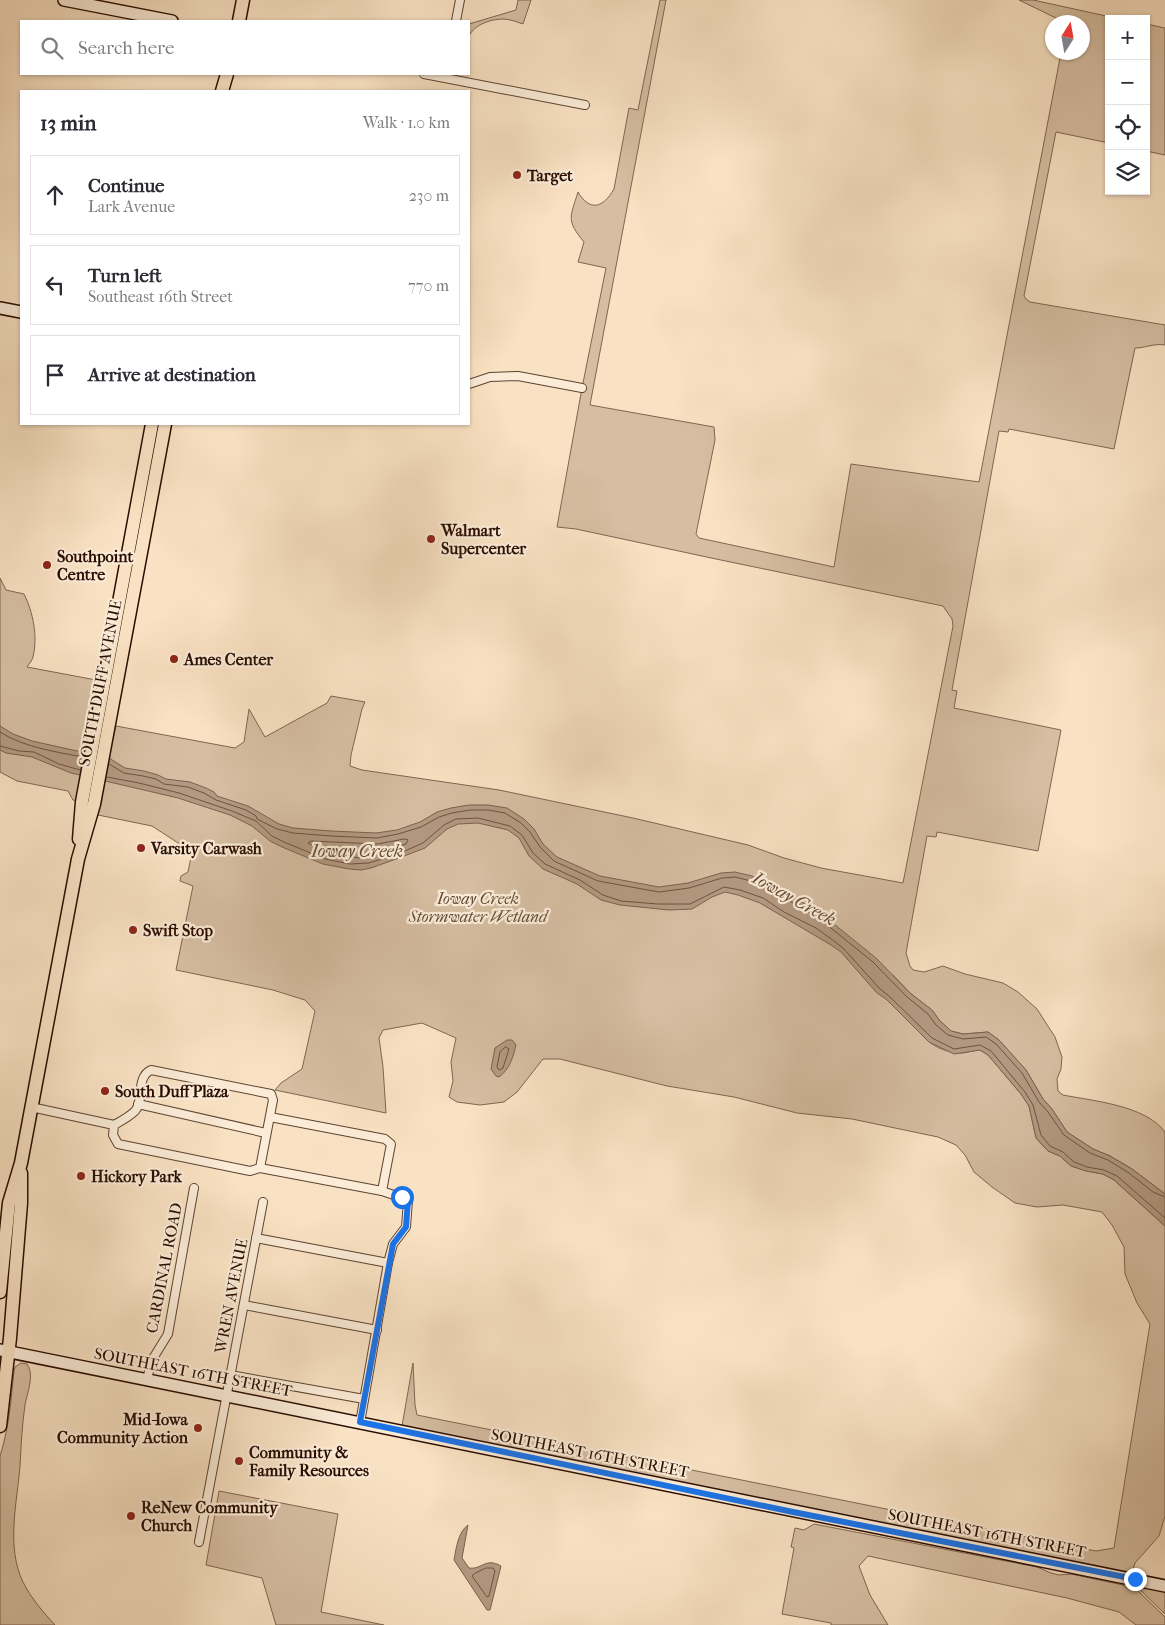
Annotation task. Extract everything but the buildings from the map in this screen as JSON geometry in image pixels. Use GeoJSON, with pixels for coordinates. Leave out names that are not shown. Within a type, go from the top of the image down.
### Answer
{"type":"FeatureCollection","features":[{"type":"Feature","properties":{"kind":"main road"},"geometry":{"type":"LineString","coordinates":[[64,0],[91,3],[168,20]]}},
{"type":"Feature","properties":{"kind":"main road"},"geometry":{"type":"LineString","coordinates":[[239,20],[243,0]]}},
{"type":"Feature","properties":{"kind":"main road"},"geometry":{"type":"LineString","coordinates":[[222,90],[227,75]]}},
{"type":"Feature","properties":{"kind":"main road"},"geometry":{"type":"LineString","coordinates":[[0,308],[20,312]]}},
{"type":"Feature","properties":{"kind":"main road","name":"SOUTH DUFF AVENUE"},"geometry":{"type":"LineString","coordinates":[[0,1292],[9,1203],[21,1163],[78,859],[152,425]]}},
{"type":"Feature","properties":{"kind":"main road","name":"SOUTH DUFF AVENUE"},"geometry":{"type":"LineString","coordinates":[[100,738],[165,425]]}},
{"type":"Feature","properties":{"kind":"main road","name":"SOUTH DUFF AVENUE"},"geometry":{"type":"LineString","coordinates":[[0,1426],[4,1351],[21,1203],[21,1163]]}},
{"type":"Feature","properties":{"kind":"main road","name":"SOUTHEAST 16TH STREET"},"geometry":{"type":"LineString","coordinates":[[4,1351],[1165,1586]]}},
{"type":"Feature","properties":{"kind":"street"},"geometry":{"type":"LineString","coordinates":[[456,20],[460,0]]}},
{"type":"Feature","properties":{"kind":"street"},"geometry":{"type":"LineString","coordinates":[[429,75],[585,105]]}},
{"type":"Feature","properties":{"kind":"street"},"geometry":{"type":"LineString","coordinates":[[470,384],[490,377],[518,376],[582,388]]}},
{"type":"Feature","properties":{"kind":"street"},"geometry":{"type":"LineString","coordinates":[[31,1107],[114,1125],[136,1110],[143,1078],[151,1070],[271,1094],[273,1100],[260,1168]]}},
{"type":"Feature","properties":{"kind":"street"},"geometry":{"type":"LineString","coordinates":[[138,1104],[266,1134]]}},
{"type":"Feature","properties":{"kind":"street"},"geometry":{"type":"LineString","coordinates":[[270,1116],[386,1139],[391,1144],[382,1191]]}},
{"type":"Feature","properties":{"kind":"street"},"geometry":{"type":"LineString","coordinates":[[114,1125],[113,1135],[118,1144],[250,1171],[260,1168],[382,1191],[408,1200],[406,1227],[393,1244],[388,1263],[360,1422]]}},
{"type":"Feature","properties":{"kind":"street","name":"CARDINAL ROAD"},"geometry":{"type":"LineString","coordinates":[[147,1380],[152,1360],[168,1334],[194,1188]]}},
{"type":"Feature","properties":{"kind":"street","name":"WREN AVENUE"},"geometry":{"type":"LineString","coordinates":[[199,1542],[264,1202]]}},
{"type":"Feature","properties":{"kind":"street"},"geometry":{"type":"LineString","coordinates":[[256,1238],[388,1263]]}},
{"type":"Feature","properties":{"kind":"street"},"geometry":{"type":"LineString","coordinates":[[244,1305],[377,1330]]}},
{"type":"Feature","properties":{"kind":"street"},"geometry":{"type":"LineString","coordinates":[[230,1375],[364,1399]]}},
{"type":"Feature","properties":{"kind":"green space"},"geometry":{"type":"Polygon","coordinates":[[[518,0],[531,0],[523,24],[506,19],[498,19],[483,23],[470,34],[470,24],[516,10],[518,0]]]}},
{"type":"Feature","properties":{"kind":"green space","name":"Ioway Creek Stormwater Wetland"},"geometry":{"type":"Polygon","coordinates":[[[660,0],[666,0],[590,405],[714,427],[715,440],[696,534],[699,538],[834,567],[851,464],[979,482],[1060,60],[1090,60],[1090,15],[1050,15],[1019,0],[1033,0],[1105,16],[1105,142],[1056,132],[1024,296],[1030,302],[1165,325],[1165,345],[1135,348],[1114,449],[1009,429],[1008,432],[999,431],[952,690],[957,691],[954,708],[1061,730],[1038,851],[937,832],[936,837],[927,836],[906,953],[913,970],[924,972],[943,966],[965,974],[1003,983],[1018,992],[1037,1009],[1055,1037],[1062,1057],[1061,1069],[1057,1079],[1058,1091],[1063,1095],[1103,1102],[1132,1110],[1156,1123],[1165,1132],[1165,1194],[1132,1169],[1110,1156],[1093,1149],[1067,1132],[1043,1099],[1026,1070],[999,1040],[988,1032],[963,1034],[951,1031],[932,1010],[910,993],[893,975],[909,1015],[923,1037],[933,1045],[946,1051],[961,1053],[980,1050],[988,1055],[1029,1106],[1036,1138],[1048,1151],[1060,1156],[1071,1166],[1103,1174],[1114,1180],[1165,1226],[1165,1516],[1159,1536],[1135,1563],[1130,1574],[402,1426],[413,1363],[417,1415],[1096,1551],[1114,1548],[1150,1324],[1137,1303],[1125,1274],[1124,1247],[1112,1225],[1102,1212],[1063,1205],[1037,1207],[1015,1203],[974,1172],[965,1155],[956,1145],[938,1137],[852,1119],[797,1113],[734,1097],[667,1086],[560,1059],[543,1059],[517,1092],[504,1102],[480,1105],[457,1102],[449,1097],[453,1081],[451,1062],[456,1038],[422,1023],[383,1030],[379,1038],[386,1113],[275,1090],[281,1083],[302,1069],[315,1011],[305,1000],[273,990],[176,970],[193,886],[180,881],[181,876],[188,872],[192,852],[152,826],[98,815],[100,805],[73,800],[68,791],[17,781],[0,772],[0,578],[6,590],[24,594],[30,608],[34,624],[35,641],[33,657],[27,667],[96,680],[86,736],[112,740],[116,726],[235,748],[244,742],[249,709],[265,737],[327,703],[331,696],[365,702],[351,755],[350,766],[362,770],[499,790],[633,818],[748,845],[784,858],[821,868],[903,883],[953,626],[952,619],[943,606],[576,529],[557,527],[606,268],[578,262],[584,242],[574,229],[571,218],[578,192],[587,203],[596,205],[601,204],[614,189],[629,108],[638,110],[660,0]]]}},
{"type":"Feature","properties":{"kind":"green space"},"geometry":{"type":"Polygon","coordinates":[[[1150,25],[1165,28],[1165,155],[1150,152],[1150,25]]]}},
{"type":"Feature","properties":{"kind":"green space"},"geometry":{"type":"Polygon","coordinates":[[[21,1363],[27,1364],[30,1379],[22,1428],[14,1525],[15,1554],[26,1588],[55,1625],[0,1625],[0,1456],[8,1424],[14,1371],[15,1367],[21,1363]]]}},
{"type":"Feature","properties":{"kind":"green space"},"geometry":{"type":"Polygon","coordinates":[[[219,1491],[338,1514],[321,1612],[384,1625],[276,1625],[262,1578],[206,1565],[219,1491]]]}},
{"type":"Feature","properties":{"kind":"green space"},"geometry":{"type":"Polygon","coordinates":[[[814,1524],[1037,1567],[1059,1575],[1071,1574],[1123,1585],[1129,1589],[1137,1590],[1165,1617],[1165,1625],[1136,1625],[1119,1612],[1067,1598],[868,1556],[859,1566],[870,1595],[888,1625],[831,1625],[831,1623],[782,1614],[794,1548],[791,1547],[795,1528],[804,1530],[814,1524]]]}},
{"type":"Feature","properties":{"kind":"green space"},"geometry":{"type":"Polygon","coordinates":[[[1140,1586],[1165,1592],[1165,1614],[1138,1588],[1140,1586]]]}},
{"type":"Feature","properties":{"kind":"water","name":"Ioway Creek"},"geometry":{"type":"Polygon","coordinates":[[[0,726],[13,734],[32,741],[109,758],[125,768],[144,771],[166,779],[190,782],[214,792],[217,796],[248,806],[279,824],[293,828],[376,833],[397,830],[420,822],[437,812],[451,808],[469,805],[488,805],[507,808],[524,819],[534,829],[543,844],[557,857],[600,876],[659,887],[688,883],[721,873],[735,872],[752,876],[819,912],[876,958],[910,993],[932,1010],[951,1031],[963,1034],[988,1032],[999,1040],[1026,1070],[1043,1099],[1067,1132],[1093,1149],[1110,1156],[1132,1169],[1165,1194],[1165,1226],[1114,1180],[1103,1174],[1071,1166],[1060,1156],[1048,1151],[1036,1138],[1029,1106],[988,1055],[980,1050],[954,1054],[929,1042],[887,1000],[876,992],[841,952],[760,903],[725,892],[712,897],[692,909],[669,910],[620,905],[601,900],[577,884],[543,869],[529,856],[519,838],[508,830],[478,823],[458,824],[447,829],[425,848],[371,868],[361,870],[349,869],[323,864],[270,841],[252,826],[230,815],[178,798],[71,773],[32,757],[6,753],[0,750],[0,726]]]}},
{"type":"Feature","properties":{"kind":"water"},"geometry":{"type":"Polygon","coordinates":[[[507,1040],[512,1040],[516,1045],[508,1067],[499,1077],[491,1069],[495,1048],[507,1040]]]}},
{"type":"Feature","properties":{"kind":"water"},"geometry":{"type":"Polygon","coordinates":[[[468,1525],[462,1558],[469,1568],[487,1563],[501,1566],[490,1610],[487,1610],[454,1560],[460,1536],[468,1525]]]}},
{"type":"Feature","properties":{"kind":"place","name":"Target"},"geometry":{"type":"Point","coordinates":[517,175]}},
{"type":"Feature","properties":{"kind":"place","name":"Walmart Supercenter"},"geometry":{"type":"Point","coordinates":[431,539]}},
{"type":"Feature","properties":{"kind":"place","name":"Southpoint Centre"},"geometry":{"type":"Point","coordinates":[47,565]}},
{"type":"Feature","properties":{"kind":"place","name":"Ames Center"},"geometry":{"type":"Point","coordinates":[174,659]}},
{"type":"Feature","properties":{"kind":"place","name":"Varsity Carwash"},"geometry":{"type":"Point","coordinates":[141,848]}},
{"type":"Feature","properties":{"kind":"place","name":"Swift Stop"},"geometry":{"type":"Point","coordinates":[133,930]}},
{"type":"Feature","properties":{"kind":"place","name":"South Duff Plaza"},"geometry":{"type":"Point","coordinates":[105,1091]}},
{"type":"Feature","properties":{"kind":"place","name":"Hickory Park"},"geometry":{"type":"Point","coordinates":[81,1176]}},
{"type":"Feature","properties":{"kind":"place","name":"Mid-Iowa Community Action"},"geometry":{"type":"Point","coordinates":[198,1428]}},
{"type":"Feature","properties":{"kind":"place","name":"Community & Family Resources"},"geometry":{"type":"Point","coordinates":[239,1461]}},
{"type":"Feature","properties":{"kind":"place","name":"ReNew Community Church"},"geometry":{"type":"Point","coordinates":[131,1516]}},
{"type":"Feature","properties":{"kind":"route"},"geometry":{"type":"LineString","coordinates":[[402,1197],[408,1200],[408,1217],[406,1227],[393,1244],[388,1263],[360,1422],[793,1512],[1135,1579]]}}]}
